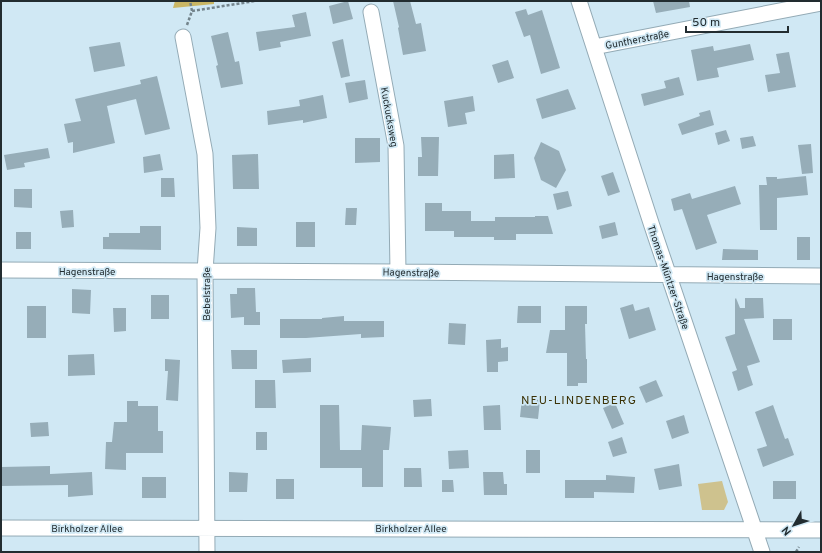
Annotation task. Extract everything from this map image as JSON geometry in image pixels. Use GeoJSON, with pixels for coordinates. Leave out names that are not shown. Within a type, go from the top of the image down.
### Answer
{"type":"FeatureCollection","features":[{"type":"Feature","properties":{"kind":"street","name":"Thomas-Müntzer-Straße"},"geometry":{"type":"LineString","coordinates":[[579,1],[668,275],[762,552]]}},
{"type":"Feature","properties":{"kind":"street","name":"Guntherstraße"},"geometry":{"type":"LineString","coordinates":[[594,47],[821,3]]}},
{"type":"Feature","properties":{"kind":"street","name":"Kuckucksweg"},"geometry":{"type":"LineString","coordinates":[[371,12],[396,146],[398,272]]}},
{"type":"Feature","properties":{"kind":"street","name":"Bebelstraße"},"geometry":{"type":"LineString","coordinates":[[182,37],[205,154],[208,228],[205,271],[207,552]]}},
{"type":"Feature","properties":{"kind":"street","name":"Hagenstraße"},"geometry":{"type":"LineString","coordinates":[[1,270],[821,276]]}},
{"type":"Feature","properties":{"kind":"street","name":"Birkholzer Allee"},"geometry":{"type":"LineString","coordinates":[[1,528],[821,530]]}},
{"type":"Feature","properties":{"kind":"path"},"geometry":{"type":"LineString","coordinates":[[182,37],[192,11],[190,1]]}},
{"type":"Feature","properties":{"kind":"path"},"geometry":{"type":"LineString","coordinates":[[192,11],[255,1]]}},
{"type":"Feature","properties":{"kind":"path"},"geometry":{"type":"LineString","coordinates":[[796,552],[799,547]]}},
{"type":"Feature","properties":{"kind":"shaded area"},"geometry":{"type":"Polygon","coordinates":[[[175,1],[214,1],[214,4],[173,8],[175,1]]]}},
{"type":"Feature","properties":{"kind":"shaded area"},"geometry":{"type":"Polygon","coordinates":[[[722,481],[728,502],[724,510],[702,510],[698,484],[722,481]]]}},
{"type":"Feature","properties":{"kind":"building"},"geometry":{"type":"Polygon","coordinates":[[[348,1],[353,19],[333,24],[329,6],[348,1]]]}},
{"type":"Feature","properties":{"kind":"building"},"geometry":{"type":"Polygon","coordinates":[[[393,1],[410,1],[416,24],[421,23],[426,51],[403,55],[393,1]]]}},
{"type":"Feature","properties":{"kind":"building"},"geometry":{"type":"Polygon","coordinates":[[[653,1],[689,1],[690,7],[656,13],[653,1]]]}},
{"type":"Feature","properties":{"kind":"building"},"geometry":{"type":"Polygon","coordinates":[[[526,9],[528,15],[542,10],[560,68],[541,74],[530,35],[524,37],[515,12],[526,9]]]}},
{"type":"Feature","properties":{"kind":"building"},"geometry":{"type":"Polygon","coordinates":[[[306,12],[311,36],[280,42],[281,47],[259,51],[256,32],[295,27],[292,15],[306,12]]]}},
{"type":"Feature","properties":{"kind":"building"},"geometry":{"type":"Polygon","coordinates":[[[228,32],[235,62],[239,61],[243,84],[221,88],[216,66],[218,65],[211,36],[228,32]]]}},
{"type":"Feature","properties":{"kind":"building"},"geometry":{"type":"Polygon","coordinates":[[[343,39],[350,76],[341,78],[332,42],[343,39]]]}},
{"type":"Feature","properties":{"kind":"building"},"geometry":{"type":"Polygon","coordinates":[[[120,42],[125,66],[94,72],[89,47],[120,42]]]}},
{"type":"Feature","properties":{"kind":"building"},"geometry":{"type":"Polygon","coordinates":[[[750,44],[754,60],[717,68],[719,77],[697,81],[691,50],[713,46],[714,51],[750,44]]]}},
{"type":"Feature","properties":{"kind":"building"},"geometry":{"type":"Polygon","coordinates":[[[789,52],[796,87],[768,92],[765,75],[780,73],[776,54],[789,52]]]}},
{"type":"Feature","properties":{"kind":"building"},"geometry":{"type":"Polygon","coordinates":[[[508,60],[514,78],[498,83],[492,65],[508,60]]]}},
{"type":"Feature","properties":{"kind":"building"},"geometry":{"type":"Polygon","coordinates":[[[157,76],[170,129],[145,135],[136,99],[107,106],[115,143],[73,153],[73,142],[68,143],[64,124],[81,121],[75,99],[141,84],[140,80],[157,76]]]}},
{"type":"Feature","properties":{"kind":"building"},"geometry":{"type":"Polygon","coordinates":[[[679,77],[684,95],[644,106],[641,94],[666,88],[664,81],[679,77]]]}},
{"type":"Feature","properties":{"kind":"building"},"geometry":{"type":"Polygon","coordinates":[[[365,80],[368,99],[349,103],[345,83],[365,80]]]}},
{"type":"Feature","properties":{"kind":"building"},"geometry":{"type":"Polygon","coordinates":[[[568,89],[576,109],[542,119],[536,99],[568,89]]]}},
{"type":"Feature","properties":{"kind":"building"},"geometry":{"type":"Polygon","coordinates":[[[323,95],[327,118],[303,123],[303,120],[268,125],[267,111],[300,106],[299,100],[323,95]]]}},
{"type":"Feature","properties":{"kind":"building"},"geometry":{"type":"Polygon","coordinates":[[[473,96],[475,111],[465,113],[467,124],[448,127],[444,101],[473,96]]]}},
{"type":"Feature","properties":{"kind":"building"},"geometry":{"type":"Polygon","coordinates":[[[710,110],[714,125],[682,135],[678,124],[700,116],[699,113],[710,110]]]}},
{"type":"Feature","properties":{"kind":"building"},"geometry":{"type":"Polygon","coordinates":[[[726,130],[730,141],[718,145],[715,133],[726,130]]]}},
{"type":"Feature","properties":{"kind":"building"},"geometry":{"type":"Polygon","coordinates":[[[753,136],[756,146],[742,149],[740,138],[753,136]]]}},
{"type":"Feature","properties":{"kind":"building"},"geometry":{"type":"Polygon","coordinates":[[[421,137],[439,137],[438,176],[418,176],[418,157],[422,157],[421,137]]]}},
{"type":"Feature","properties":{"kind":"building"},"geometry":{"type":"Polygon","coordinates":[[[355,138],[380,138],[380,162],[355,163],[355,138]]]}},
{"type":"Feature","properties":{"kind":"building"},"geometry":{"type":"Polygon","coordinates":[[[541,142],[559,151],[566,170],[556,188],[541,180],[534,158],[541,142]]]}},
{"type":"Feature","properties":{"kind":"building"},"geometry":{"type":"Polygon","coordinates":[[[811,144],[813,173],[802,174],[798,145],[811,144]]]}},
{"type":"Feature","properties":{"kind":"building"},"geometry":{"type":"Polygon","coordinates":[[[48,148],[50,158],[24,163],[25,167],[7,170],[4,155],[48,148]]]}},
{"type":"Feature","properties":{"kind":"building"},"geometry":{"type":"Polygon","coordinates":[[[160,154],[163,170],[144,173],[143,157],[160,154]]]}},
{"type":"Feature","properties":{"kind":"building"},"geometry":{"type":"Polygon","coordinates":[[[258,154],[259,189],[233,189],[232,155],[258,154]]]}},
{"type":"Feature","properties":{"kind":"building"},"geometry":{"type":"Polygon","coordinates":[[[514,154],[515,178],[494,179],[494,155],[514,154]]]}},
{"type":"Feature","properties":{"kind":"building"},"geometry":{"type":"Polygon","coordinates":[[[613,172],[620,192],[608,196],[601,176],[613,172]]]}},
{"type":"Feature","properties":{"kind":"building"},"geometry":{"type":"Polygon","coordinates":[[[806,176],[808,195],[777,198],[777,230],[760,230],[759,185],[767,185],[766,177],[777,177],[777,179],[806,176]]]}},
{"type":"Feature","properties":{"kind":"building"},"geometry":{"type":"Polygon","coordinates":[[[161,178],[174,178],[175,197],[161,197],[161,178]]]}},
{"type":"Feature","properties":{"kind":"building"},"geometry":{"type":"Polygon","coordinates":[[[735,186],[741,204],[707,215],[717,243],[696,250],[682,209],[674,211],[671,199],[690,193],[692,199],[735,186]]]}},
{"type":"Feature","properties":{"kind":"building"},"geometry":{"type":"Polygon","coordinates":[[[14,189],[32,189],[32,208],[14,207],[14,189]]]}},
{"type":"Feature","properties":{"kind":"building"},"geometry":{"type":"Polygon","coordinates":[[[568,191],[572,206],[557,210],[553,194],[568,191]]]}},
{"type":"Feature","properties":{"kind":"building"},"geometry":{"type":"Polygon","coordinates":[[[425,203],[442,203],[442,211],[471,211],[471,221],[495,221],[495,217],[548,216],[553,234],[516,234],[516,240],[494,240],[494,237],[454,237],[454,231],[425,231],[425,203]]]}},
{"type":"Feature","properties":{"kind":"building"},"geometry":{"type":"Polygon","coordinates":[[[346,208],[357,208],[356,225],[345,225],[346,208]]]}},
{"type":"Feature","properties":{"kind":"building"},"geometry":{"type":"Polygon","coordinates":[[[73,210],[74,227],[62,228],[60,211],[73,210]]]}},
{"type":"Feature","properties":{"kind":"building"},"geometry":{"type":"Polygon","coordinates":[[[296,222],[315,222],[315,247],[296,247],[296,222]]]}},
{"type":"Feature","properties":{"kind":"building"},"geometry":{"type":"Polygon","coordinates":[[[615,222],[618,235],[602,239],[599,226],[615,222]]]}},
{"type":"Feature","properties":{"kind":"building"},"geometry":{"type":"Polygon","coordinates":[[[140,226],[161,226],[161,250],[103,249],[103,237],[109,237],[109,233],[140,233],[140,226]]]}},
{"type":"Feature","properties":{"kind":"building"},"geometry":{"type":"Polygon","coordinates":[[[237,227],[257,228],[257,246],[237,246],[237,227]]]}},
{"type":"Feature","properties":{"kind":"building"},"geometry":{"type":"Polygon","coordinates":[[[16,232],[31,232],[31,249],[16,249],[16,232]]]}},
{"type":"Feature","properties":{"kind":"building"},"geometry":{"type":"Polygon","coordinates":[[[797,237],[810,237],[810,260],[797,260],[797,237]]]}},
{"type":"Feature","properties":{"kind":"building"},"geometry":{"type":"Polygon","coordinates":[[[723,249],[758,250],[758,260],[722,260],[723,249]]]}},
{"type":"Feature","properties":{"kind":"building"},"geometry":{"type":"Polygon","coordinates":[[[237,288],[255,288],[256,312],[260,312],[260,325],[244,325],[244,317],[231,318],[230,294],[237,294],[237,288]]]}},
{"type":"Feature","properties":{"kind":"building"},"geometry":{"type":"Polygon","coordinates":[[[72,289],[91,290],[90,314],[72,313],[72,289]]]}},
{"type":"Feature","properties":{"kind":"building"},"geometry":{"type":"Polygon","coordinates":[[[151,295],[169,295],[169,319],[151,319],[151,295]]]}},
{"type":"Feature","properties":{"kind":"building"},"geometry":{"type":"Polygon","coordinates":[[[736,298],[740,308],[745,308],[745,298],[763,298],[764,318],[744,319],[760,362],[747,366],[753,385],[738,391],[732,372],[737,370],[725,337],[735,334],[736,298]]]}},
{"type":"Feature","properties":{"kind":"building"},"geometry":{"type":"Polygon","coordinates":[[[633,304],[635,311],[649,307],[656,330],[629,339],[620,308],[633,304]]]}},
{"type":"Feature","properties":{"kind":"building"},"geometry":{"type":"Polygon","coordinates":[[[27,306],[46,306],[46,338],[27,338],[27,306]]]}},
{"type":"Feature","properties":{"kind":"building"},"geometry":{"type":"Polygon","coordinates":[[[518,306],[541,306],[541,323],[517,323],[518,306]]]}},
{"type":"Feature","properties":{"kind":"building"},"geometry":{"type":"Polygon","coordinates":[[[565,306],[587,306],[587,324],[585,324],[587,383],[578,383],[578,386],[567,386],[567,353],[546,353],[550,330],[565,330],[565,306]]]}},
{"type":"Feature","properties":{"kind":"building"},"geometry":{"type":"Polygon","coordinates":[[[113,308],[126,308],[126,331],[114,332],[113,308]]]}},
{"type":"Feature","properties":{"kind":"building"},"geometry":{"type":"Polygon","coordinates":[[[344,316],[344,321],[384,321],[384,337],[361,338],[361,334],[306,338],[280,338],[280,319],[322,319],[344,316]]]}},
{"type":"Feature","properties":{"kind":"building"},"geometry":{"type":"Polygon","coordinates":[[[773,319],[792,319],[792,340],[773,340],[773,319]]]}},
{"type":"Feature","properties":{"kind":"building"},"geometry":{"type":"Polygon","coordinates":[[[449,323],[466,324],[465,345],[448,344],[449,323]]]}},
{"type":"Feature","properties":{"kind":"building"},"geometry":{"type":"Polygon","coordinates":[[[501,339],[501,348],[508,347],[508,361],[498,362],[498,372],[487,372],[486,340],[501,339]]]}},
{"type":"Feature","properties":{"kind":"building"},"geometry":{"type":"Polygon","coordinates":[[[231,350],[257,350],[257,369],[232,369],[231,350]]]}},
{"type":"Feature","properties":{"kind":"building"},"geometry":{"type":"Polygon","coordinates":[[[94,354],[95,375],[68,376],[68,355],[94,354]]]}},
{"type":"Feature","properties":{"kind":"building"},"geometry":{"type":"Polygon","coordinates":[[[311,358],[311,372],[283,373],[282,360],[311,358]]]}},
{"type":"Feature","properties":{"kind":"building"},"geometry":{"type":"Polygon","coordinates":[[[165,359],[180,360],[178,401],[166,400],[168,371],[165,371],[165,359]]]}},
{"type":"Feature","properties":{"kind":"building"},"geometry":{"type":"Polygon","coordinates":[[[255,380],[275,380],[276,408],[255,408],[255,380]]]}},
{"type":"Feature","properties":{"kind":"building"},"geometry":{"type":"Polygon","coordinates":[[[656,380],[663,396],[646,403],[639,387],[656,380]]]}},
{"type":"Feature","properties":{"kind":"building"},"geometry":{"type":"Polygon","coordinates":[[[522,398],[540,400],[538,419],[520,417],[522,398]]]}},
{"type":"Feature","properties":{"kind":"building"},"geometry":{"type":"Polygon","coordinates":[[[431,399],[432,416],[414,417],[413,400],[431,399]]]}},
{"type":"Feature","properties":{"kind":"building"},"geometry":{"type":"Polygon","coordinates":[[[127,401],[138,401],[138,406],[158,406],[158,431],[163,431],[163,453],[126,453],[126,470],[105,469],[106,442],[112,442],[114,422],[127,422],[127,401]]]}},
{"type":"Feature","properties":{"kind":"building"},"geometry":{"type":"Polygon","coordinates":[[[615,403],[624,424],[612,429],[603,408],[615,403]]]}},
{"type":"Feature","properties":{"kind":"building"},"geometry":{"type":"Polygon","coordinates":[[[320,405],[339,405],[340,450],[361,450],[362,425],[391,427],[389,450],[383,450],[383,487],[362,487],[362,468],[320,468],[320,405]]]}},
{"type":"Feature","properties":{"kind":"building"},"geometry":{"type":"Polygon","coordinates":[[[500,405],[501,430],[484,430],[483,406],[500,405]]]}},
{"type":"Feature","properties":{"kind":"building"},"geometry":{"type":"Polygon","coordinates":[[[773,405],[785,439],[788,438],[794,455],[763,467],[757,449],[767,446],[755,412],[773,405]]]}},
{"type":"Feature","properties":{"kind":"building"},"geometry":{"type":"Polygon","coordinates":[[[684,415],[689,433],[672,439],[666,421],[684,415]]]}},
{"type":"Feature","properties":{"kind":"building"},"geometry":{"type":"Polygon","coordinates":[[[48,422],[49,436],[31,437],[30,423],[48,422]]]}},
{"type":"Feature","properties":{"kind":"building"},"geometry":{"type":"Polygon","coordinates":[[[256,432],[267,432],[267,450],[256,450],[256,432]]]}},
{"type":"Feature","properties":{"kind":"building"},"geometry":{"type":"Polygon","coordinates":[[[622,437],[627,453],[613,457],[608,442],[622,437]]]}},
{"type":"Feature","properties":{"kind":"building"},"geometry":{"type":"Polygon","coordinates":[[[468,450],[469,468],[449,469],[448,451],[468,450]]]}},
{"type":"Feature","properties":{"kind":"building"},"geometry":{"type":"Polygon","coordinates":[[[526,450],[540,450],[540,473],[526,473],[526,450]]]}},
{"type":"Feature","properties":{"kind":"building"},"geometry":{"type":"Polygon","coordinates":[[[679,464],[682,486],[659,490],[654,469],[679,464]]]}},
{"type":"Feature","properties":{"kind":"building"},"geometry":{"type":"Polygon","coordinates":[[[50,466],[50,474],[92,472],[93,495],[68,497],[68,485],[1,486],[1,467],[50,466]]]}},
{"type":"Feature","properties":{"kind":"building"},"geometry":{"type":"Polygon","coordinates":[[[404,468],[421,468],[422,487],[404,487],[404,468]]]}},
{"type":"Feature","properties":{"kind":"building"},"geometry":{"type":"Polygon","coordinates":[[[229,472],[248,473],[247,492],[229,492],[229,472]]]}},
{"type":"Feature","properties":{"kind":"building"},"geometry":{"type":"Polygon","coordinates":[[[483,472],[503,472],[504,484],[507,484],[507,495],[484,495],[483,472]]]}},
{"type":"Feature","properties":{"kind":"building"},"geometry":{"type":"Polygon","coordinates":[[[606,475],[635,477],[634,493],[594,492],[594,498],[565,498],[565,480],[606,480],[606,475]]]}},
{"type":"Feature","properties":{"kind":"building"},"geometry":{"type":"Polygon","coordinates":[[[142,477],[166,477],[166,498],[142,498],[142,477]]]}},
{"type":"Feature","properties":{"kind":"building"},"geometry":{"type":"Polygon","coordinates":[[[276,479],[294,479],[294,499],[276,499],[276,479]]]}},
{"type":"Feature","properties":{"kind":"building"},"geometry":{"type":"Polygon","coordinates":[[[442,480],[453,480],[454,492],[442,492],[442,480]]]}},
{"type":"Feature","properties":{"kind":"building"},"geometry":{"type":"Polygon","coordinates":[[[773,481],[796,481],[796,499],[773,499],[773,481]]]}},
{"type":"Feature","properties":{"kind":"district","name":"NEU-LINDENBERG"},"geometry":{"type":"Point","coordinates":[579,400]}}]}
